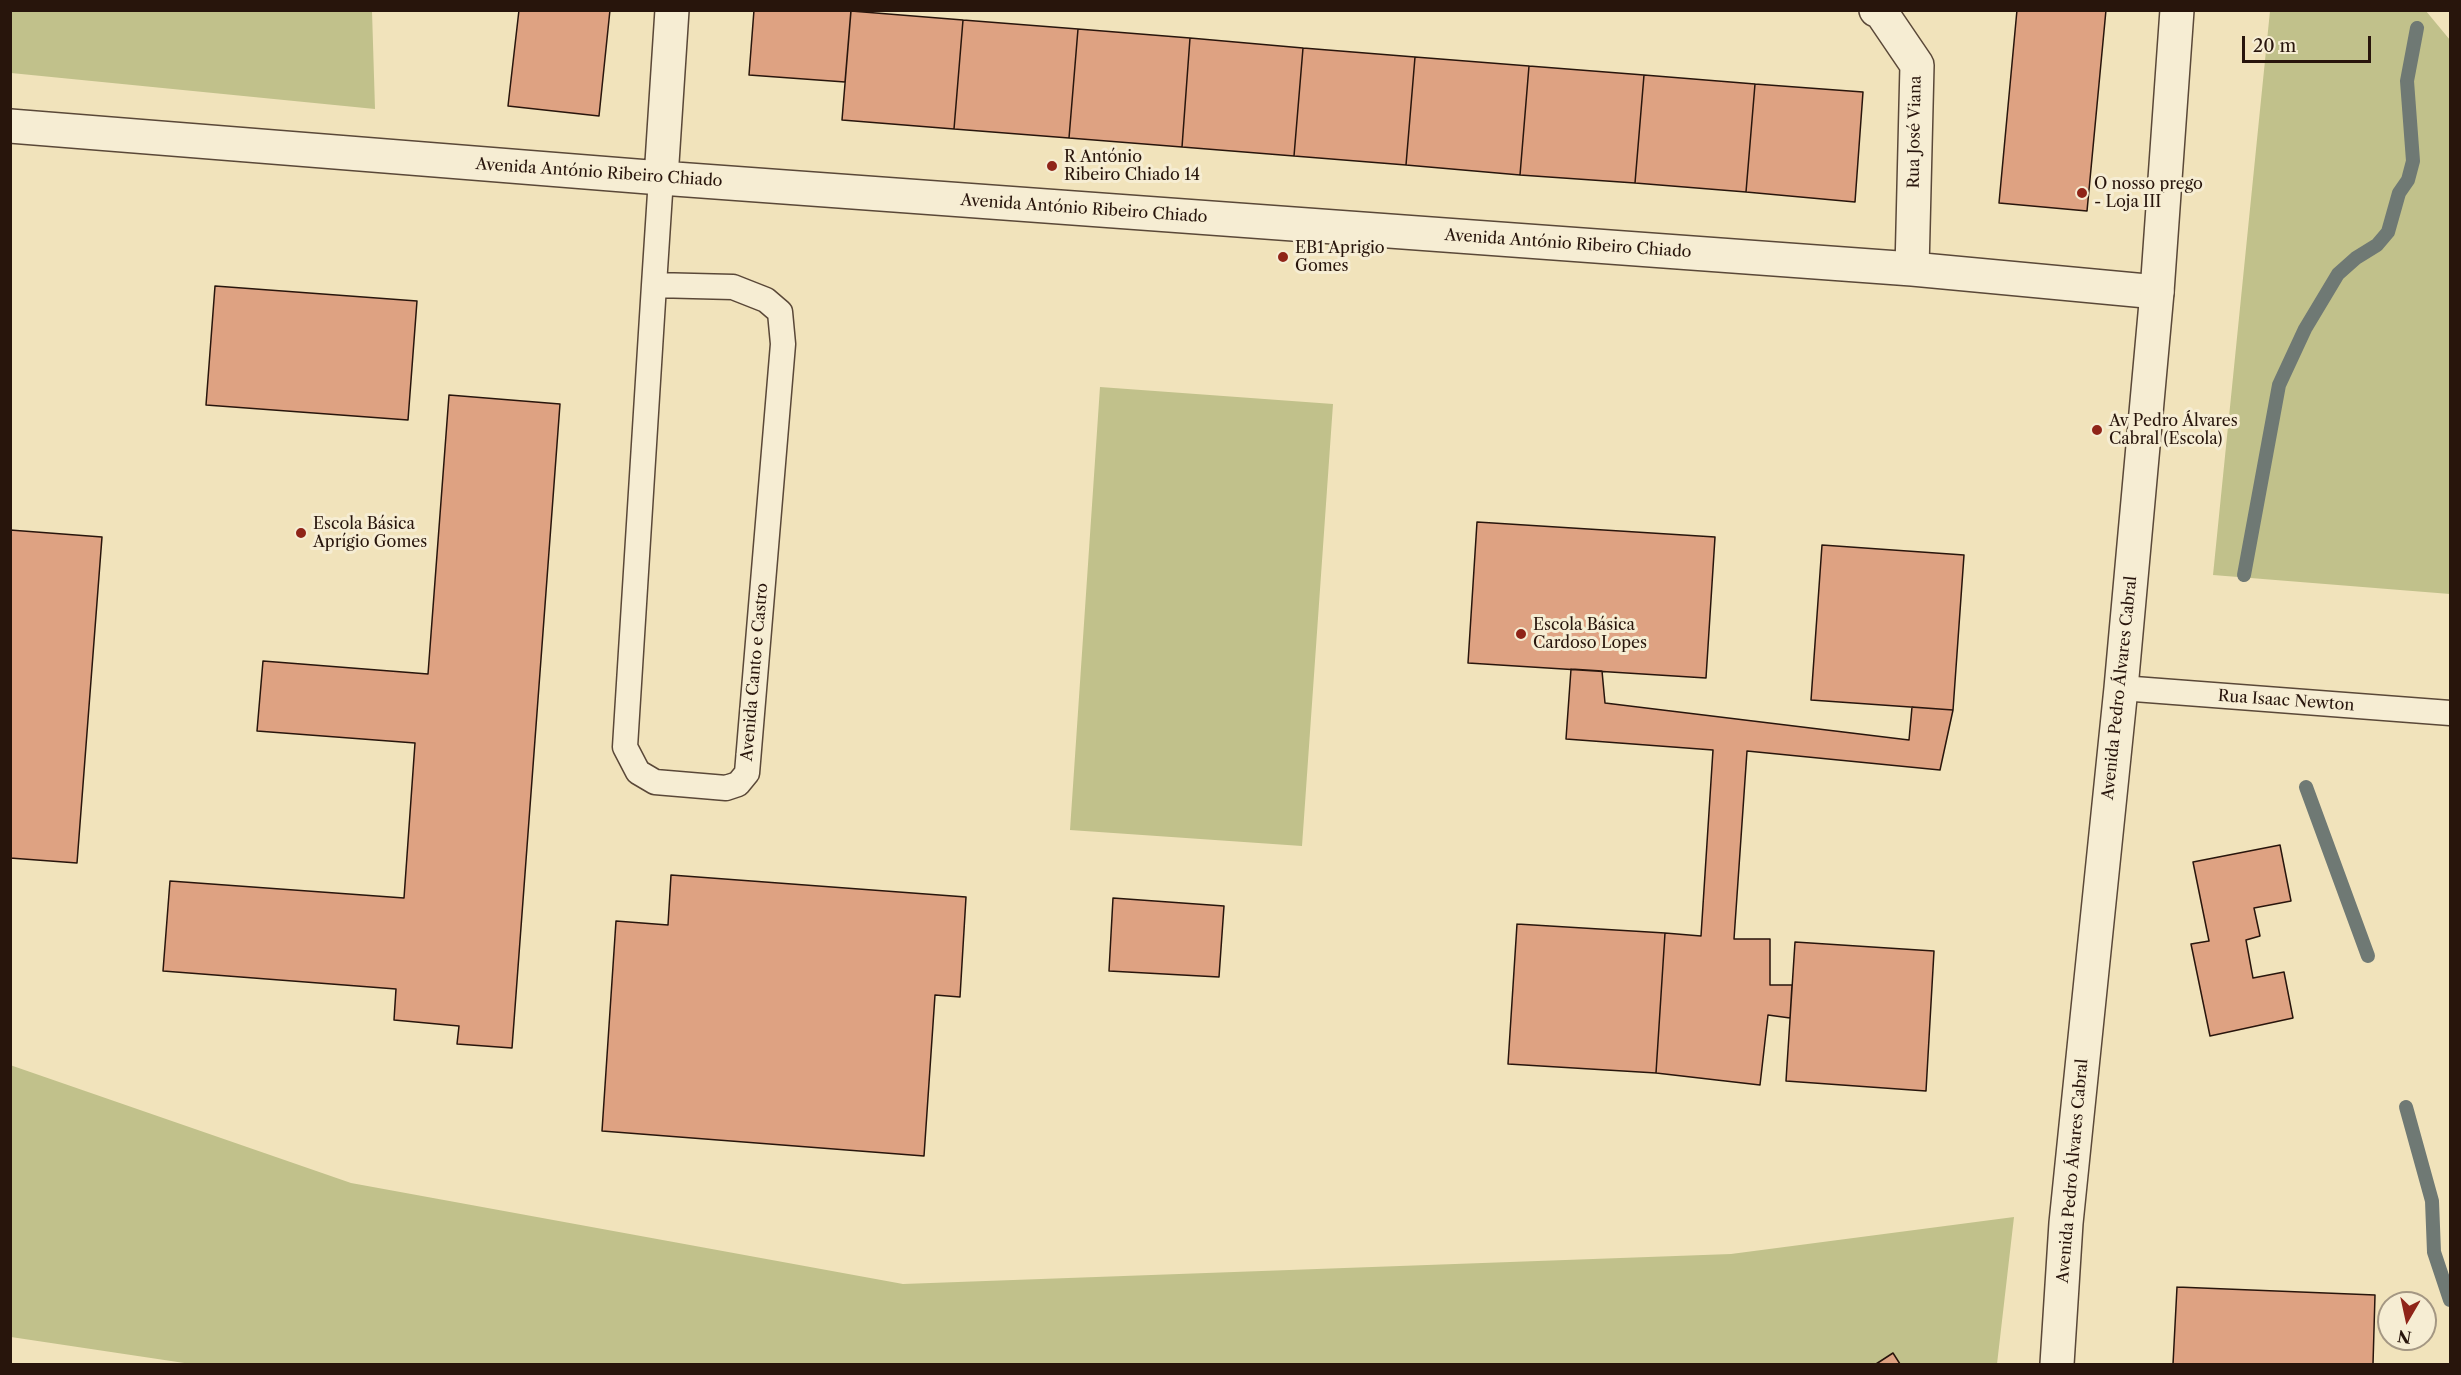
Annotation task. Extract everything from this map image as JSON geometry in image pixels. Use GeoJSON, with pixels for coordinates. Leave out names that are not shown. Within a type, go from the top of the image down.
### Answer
{"type":"FeatureCollection","features":[{"type":"Feature","properties":{"kind":"street","name":"Avenida Canto e Castro"},"geometry":{"type":"LineString","coordinates":[[661,178],[672,10]]}},
{"type":"Feature","properties":{"kind":"street","name":"Rua José Viana"},"geometry":{"type":"LineString","coordinates":[[1876,10],[1881,12],[1917,65],[1912,268]]}},
{"type":"Feature","properties":{"kind":"street","name":"Avenida Pedro Álvares Cabral"},"geometry":{"type":"LineString","coordinates":[[2057,1365],[2066,1223],[2121,688],[2157,292],[2177,10]]}},
{"type":"Feature","properties":{"kind":"street","name":"Avenida António Ribeiro Chiado"},"geometry":{"type":"LineString","coordinates":[[10,126],[661,178],[1912,268],[2157,292]]}},
{"type":"Feature","properties":{"kind":"lane","name":"Avenida Canto e Castro"},"geometry":{"type":"LineString","coordinates":[[654,285],[732,287],[766,300],[780,312],[783,344],[747,773],[738,784],[726,788],[655,782],[638,772],[625,747],[654,285],[661,178]]}},
{"type":"Feature","properties":{"kind":"lane","name":"Rua Isaac Newton"},"geometry":{"type":"LineString","coordinates":[[2121,688],[2451,713]]}},
{"type":"Feature","properties":{"kind":"green space"},"geometry":{"type":"Polygon","coordinates":[[[10,11],[372,11],[375,109],[11,73],[10,11]]]}},
{"type":"Feature","properties":{"kind":"green space"},"geometry":{"type":"Polygon","coordinates":[[[2270,11],[2426,11],[2450,40],[2450,594],[2213,575],[2270,11]]]}},
{"type":"Feature","properties":{"kind":"green space"},"geometry":{"type":"Polygon","coordinates":[[[1100,387],[1333,404],[1302,846],[1070,830],[1100,387]]]}},
{"type":"Feature","properties":{"kind":"green space"},"geometry":{"type":"Polygon","coordinates":[[[10,1065],[351,1183],[903,1284],[1731,1254],[2014,1217],[1997,1364],[191,1364],[11,1337],[10,1065]]]}},
{"type":"Feature","properties":{"kind":"building"},"geometry":{"type":"Polygon","coordinates":[[[519,10],[610,10],[599,116],[508,106],[519,10]]]}},
{"type":"Feature","properties":{"kind":"building"},"geometry":{"type":"Polygon","coordinates":[[[754,10],[851,10],[845,82],[749,75],[754,10]]]}},
{"type":"Feature","properties":{"kind":"building"},"geometry":{"type":"Polygon","coordinates":[[[2017,10],[2106,10],[2087,211],[1999,203],[2017,10]]]}},
{"type":"Feature","properties":{"kind":"building"},"geometry":{"type":"Polygon","coordinates":[[[851,11],[963,20],[954,129],[842,120],[851,11]]]}},
{"type":"Feature","properties":{"kind":"building"},"geometry":{"type":"Polygon","coordinates":[[[963,20],[1078,29],[1069,138],[954,129],[963,20]]]}},
{"type":"Feature","properties":{"kind":"building"},"geometry":{"type":"Polygon","coordinates":[[[1078,29],[1190,38],[1182,147],[1069,138],[1078,29]]]}},
{"type":"Feature","properties":{"kind":"building"},"geometry":{"type":"Polygon","coordinates":[[[1190,38],[1303,48],[1294,156],[1182,147],[1190,38]]]}},
{"type":"Feature","properties":{"kind":"building"},"geometry":{"type":"Polygon","coordinates":[[[1303,48],[1415,57],[1406,165],[1294,156],[1303,48]]]}},
{"type":"Feature","properties":{"kind":"building"},"geometry":{"type":"Polygon","coordinates":[[[1415,57],[1529,66],[1520,175],[1406,165],[1415,57]]]}},
{"type":"Feature","properties":{"kind":"building"},"geometry":{"type":"Polygon","coordinates":[[[1529,66],[1644,75],[1635,183],[1520,175],[1529,66]]]}},
{"type":"Feature","properties":{"kind":"building"},"geometry":{"type":"Polygon","coordinates":[[[1644,75],[1755,84],[1746,192],[1635,183],[1644,75]]]}},
{"type":"Feature","properties":{"kind":"building"},"geometry":{"type":"Polygon","coordinates":[[[1755,84],[1863,92],[1855,202],[1746,192],[1755,84]]]}},
{"type":"Feature","properties":{"kind":"building"},"geometry":{"type":"Polygon","coordinates":[[[215,286],[417,301],[408,420],[206,405],[215,286]]]}},
{"type":"Feature","properties":{"kind":"building"},"geometry":{"type":"Polygon","coordinates":[[[449,395],[560,404],[512,1048],[457,1044],[459,1026],[394,1020],[396,989],[163,971],[170,881],[404,898],[415,743],[257,731],[263,661],[428,674],[449,395]]]}},
{"type":"Feature","properties":{"kind":"building"},"geometry":{"type":"Polygon","coordinates":[[[1477,522],[1715,537],[1706,678],[1468,663],[1477,522]]]}},
{"type":"Feature","properties":{"kind":"building"},"geometry":{"type":"Polygon","coordinates":[[[10,530],[102,537],[77,863],[10,858],[10,530]]]}},
{"type":"Feature","properties":{"kind":"building"},"geometry":{"type":"Polygon","coordinates":[[[1822,545],[1964,555],[1953,710],[1811,700],[1822,545]]]}},
{"type":"Feature","properties":{"kind":"building"},"geometry":{"type":"Polygon","coordinates":[[[1571,669],[1602,671],[1605,703],[1909,740],[1912,707],[1953,710],[1940,770],[1747,751],[1734,939],[1770,939],[1770,985],[1792,985],[1790,1018],[1768,1015],[1760,1085],[1656,1073],[1665,933],[1701,936],[1713,750],[1566,739],[1571,669]]]}},
{"type":"Feature","properties":{"kind":"building"},"geometry":{"type":"Polygon","coordinates":[[[2280,845],[2291,901],[2254,908],[2260,936],[2246,940],[2253,978],[2284,972],[2293,1018],[2210,1036],[2191,944],[2209,941],[2193,862],[2280,845]]]}},
{"type":"Feature","properties":{"kind":"building"},"geometry":{"type":"Polygon","coordinates":[[[671,875],[966,897],[960,997],[935,995],[924,1156],[602,1131],[616,921],[668,925],[671,875]]]}},
{"type":"Feature","properties":{"kind":"building"},"geometry":{"type":"Polygon","coordinates":[[[1113,898],[1224,906],[1219,977],[1109,971],[1113,898]]]}},
{"type":"Feature","properties":{"kind":"building"},"geometry":{"type":"Polygon","coordinates":[[[1517,924],[1665,933],[1656,1073],[1508,1064],[1517,924]]]}},
{"type":"Feature","properties":{"kind":"building"},"geometry":{"type":"Polygon","coordinates":[[[1795,942],[1934,951],[1926,1091],[1786,1081],[1795,942]]]}},
{"type":"Feature","properties":{"kind":"building"},"geometry":{"type":"Polygon","coordinates":[[[2177,1287],[2375,1295],[2373,1364],[2173,1364],[2177,1287]]]}},
{"type":"Feature","properties":{"kind":"building"},"geometry":{"type":"Polygon","coordinates":[[[1893,1353],[1900,1364],[1876,1364],[1893,1353]]]}},
{"type":"Feature","properties":{"kind":"waterway"},"geometry":{"type":"LineString","coordinates":[[2244,575],[2279,385],[2305,329],[2338,274],[2356,258],[2377,245],[2388,232],[2399,193],[2408,180],[2413,161],[2407,81],[2417,28]]}},
{"type":"Feature","properties":{"kind":"waterway"},"geometry":{"type":"LineString","coordinates":[[2306,787],[2368,956]]}},
{"type":"Feature","properties":{"kind":"waterway"},"geometry":{"type":"LineString","coordinates":[[2406,1107],[2432,1201],[2434,1252],[2450,1300]]}},
{"type":"Feature","properties":{"kind":"place","name":"R António Ribeiro Chiado 14"},"geometry":{"type":"Point","coordinates":[1052,166]}},
{"type":"Feature","properties":{"kind":"place","name":"O nosso prego - Loja III"},"geometry":{"type":"Point","coordinates":[2082,193]}},
{"type":"Feature","properties":{"kind":"place","name":"EB1 Aprigio Gomes"},"geometry":{"type":"Point","coordinates":[1283,257]}},
{"type":"Feature","properties":{"kind":"place","name":"Av Pedro Álvares Cabral (Escola)"},"geometry":{"type":"Point","coordinates":[2097,430]}},
{"type":"Feature","properties":{"kind":"place","name":"Escola Básica Aprígio Gomes"},"geometry":{"type":"Point","coordinates":[301,533]}},
{"type":"Feature","properties":{"kind":"place","name":"Escola Básica Cardoso Lopes"},"geometry":{"type":"Point","coordinates":[1521,634]}}]}
